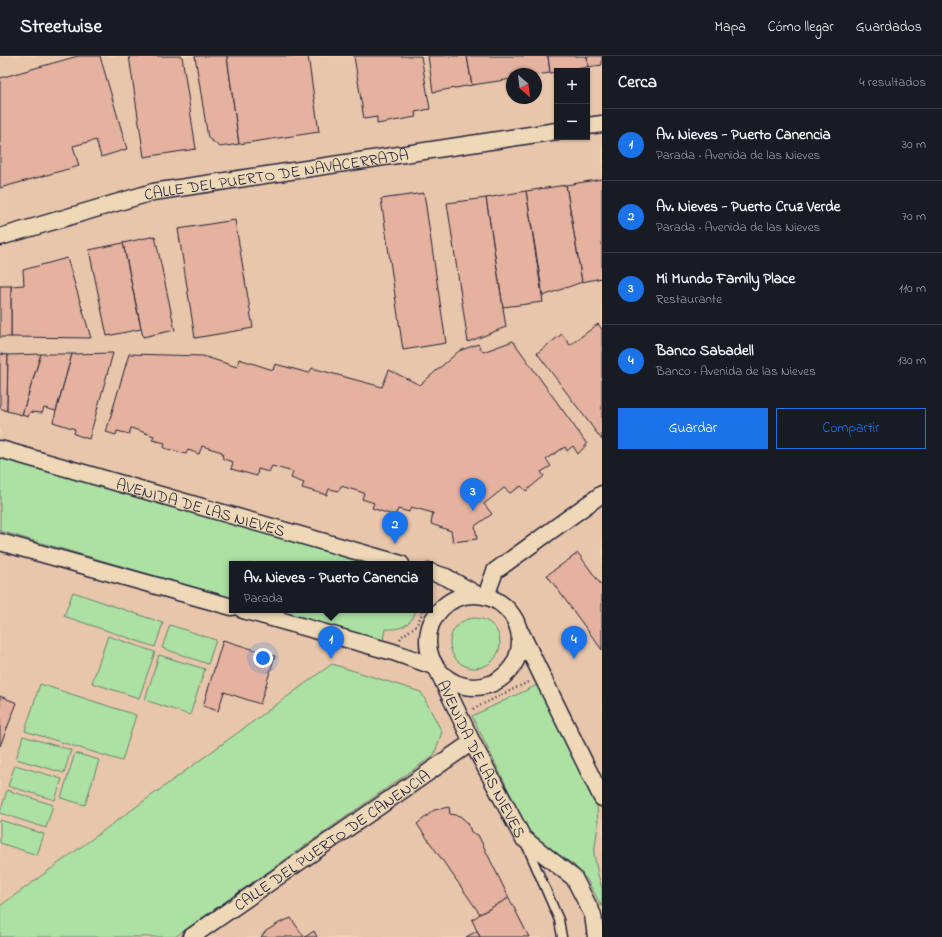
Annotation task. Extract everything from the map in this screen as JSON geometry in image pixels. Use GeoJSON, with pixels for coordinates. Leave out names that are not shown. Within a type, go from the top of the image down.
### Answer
{"type":"FeatureCollection","features":[{"type":"Feature","properties":{"kind":"street"},"geometry":{"type":"LineString","coordinates":[[590,126],[602,124]]}},
{"type":"Feature","properties":{"kind":"street","name":"CALLE DEL PUERTO DE NAVACERRADA"},"geometry":{"type":"LineString","coordinates":[[0,237],[153,192],[554,131]]}},
{"type":"Feature","properties":{"kind":"street","name":"AVENIDA DE LAS NIEVES"},"geometry":{"type":"LineString","coordinates":[[0,449],[391,561]]}},
{"type":"Feature","properties":{"kind":"street"},"geometry":{"type":"LineString","coordinates":[[481,595],[495,571],[602,494]]}},
{"type":"Feature","properties":{"kind":"street"},"geometry":{"type":"LineString","coordinates":[[0,542],[229,606]]}},
{"type":"Feature","properties":{"kind":"street"},"geometry":{"type":"LineString","coordinates":[[433,573],[446,577],[481,595],[498,601],[509,610],[602,798]]}},
{"type":"Feature","properties":{"kind":"street"},"geometry":{"type":"LineString","coordinates":[[481,595],[464,595],[452,600],[441,608],[433,618],[428,630],[427,643],[430,656],[437,669],[445,677],[457,684],[470,687],[483,686],[496,681],[507,673],[515,662],[519,649],[520,635],[516,622]]}},
{"type":"Feature","properties":{"kind":"street","name":"AVENIDA DE LAS NIEVES"},"geometry":{"type":"LineString","coordinates":[[254,613],[393,652],[437,669],[472,742],[523,838],[574,878],[593,915],[596,937]]}},
{"type":"Feature","properties":{"kind":"street","name":"CALLE DEL PUERTO DE CANENCIA"},"geometry":{"type":"LineString","coordinates":[[191,937],[472,742]]}},
{"type":"Feature","properties":{"kind":"lane"},"geometry":{"type":"LineString","coordinates":[[523,838],[559,920],[562,937]]}},
{"type":"Feature","properties":{"kind":"path"},"geometry":{"type":"LineString","coordinates":[[393,652],[402,636],[416,626],[422,613]]}},
{"type":"Feature","properties":{"kind":"path"},"geometry":{"type":"LineString","coordinates":[[459,715],[542,676]]}},
{"type":"Feature","properties":{"kind":"shaded area"},"geometry":{"type":"Polygon","coordinates":[[[0,56],[602,56],[602,937],[0,937],[0,56]]]}},
{"type":"Feature","properties":{"kind":"green space"},"geometry":{"type":"Polygon","coordinates":[[[0,457],[365,561],[229,561],[229,597],[0,531],[0,457]]]}},
{"type":"Feature","properties":{"kind":"green space"},"geometry":{"type":"Polygon","coordinates":[[[73,592],[163,623],[155,647],[64,616],[73,592]]]}},
{"type":"Feature","properties":{"kind":"green space"},"geometry":{"type":"Polygon","coordinates":[[[286,613],[415,613],[411,620],[404,626],[395,629],[385,629],[383,641],[286,613]]]}},
{"type":"Feature","properties":{"kind":"green space"},"geometry":{"type":"Polygon","coordinates":[[[470,618],[480,618],[493,625],[500,638],[500,648],[493,661],[480,668],[470,668],[461,664],[454,657],[450,648],[450,638],[454,629],[461,622],[470,618]]]}},
{"type":"Feature","properties":{"kind":"green space"},"geometry":{"type":"Polygon","coordinates":[[[170,625],[216,640],[208,664],[162,648],[170,625]]]}},
{"type":"Feature","properties":{"kind":"green space"},"geometry":{"type":"Polygon","coordinates":[[[108,636],[155,652],[139,698],[92,683],[108,636]]]}},
{"type":"Feature","properties":{"kind":"green space"},"geometry":{"type":"Polygon","coordinates":[[[159,655],[205,669],[190,715],[145,700],[159,655]]]}},
{"type":"Feature","properties":{"kind":"green space"},"geometry":{"type":"Polygon","coordinates":[[[332,664],[421,692],[442,732],[434,755],[175,937],[0,937],[0,906],[332,664]]]}},
{"type":"Feature","properties":{"kind":"green space"},"geometry":{"type":"Polygon","coordinates":[[[40,684],[136,715],[122,761],[25,731],[40,684]]]}},
{"type":"Feature","properties":{"kind":"green space"},"geometry":{"type":"Polygon","coordinates":[[[537,685],[597,806],[598,825],[594,854],[602,888],[602,907],[587,880],[573,864],[546,847],[528,830],[472,716],[537,685]]]}},
{"type":"Feature","properties":{"kind":"green space"},"geometry":{"type":"Polygon","coordinates":[[[23,736],[71,750],[64,773],[16,759],[23,736]]]}},
{"type":"Feature","properties":{"kind":"green space"},"geometry":{"type":"Polygon","coordinates":[[[75,753],[99,760],[85,805],[61,798],[75,753]]]}},
{"type":"Feature","properties":{"kind":"green space"},"geometry":{"type":"Polygon","coordinates":[[[15,765],[62,779],[55,800],[8,786],[15,765]]]}},
{"type":"Feature","properties":{"kind":"green space"},"geometry":{"type":"Polygon","coordinates":[[[7,790],[53,805],[46,828],[0,813],[7,790]]]}},
{"type":"Feature","properties":{"kind":"green space"},"geometry":{"type":"Polygon","coordinates":[[[0,820],[44,834],[37,855],[0,843],[0,820]]]}},
{"type":"Feature","properties":{"kind":"building"},"geometry":{"type":"Polygon","coordinates":[[[78,56],[100,56],[127,149],[101,157],[96,140],[73,146],[79,166],[0,188],[0,78],[78,56]]]}},
{"type":"Feature","properties":{"kind":"building"},"geometry":{"type":"Polygon","coordinates":[[[129,56],[182,56],[196,149],[144,157],[129,56]]]}},
{"type":"Feature","properties":{"kind":"building"},"geometry":{"type":"Polygon","coordinates":[[[195,56],[227,56],[239,144],[220,147],[208,138],[195,56]]]}},
{"type":"Feature","properties":{"kind":"building"},"geometry":{"type":"Polygon","coordinates":[[[227,56],[308,56],[319,132],[239,144],[227,56]]]}},
{"type":"Feature","properties":{"kind":"building"},"geometry":{"type":"Polygon","coordinates":[[[354,56],[421,56],[430,109],[415,112],[416,117],[377,124],[377,117],[364,119],[354,56]]]}},
{"type":"Feature","properties":{"kind":"building"},"geometry":{"type":"Polygon","coordinates":[[[428,56],[467,56],[472,85],[433,92],[428,56]]]}},
{"type":"Feature","properties":{"kind":"building"},"geometry":{"type":"Polygon","coordinates":[[[467,56],[548,56],[550,73],[542,74],[542,68],[506,68],[506,80],[472,85],[467,56]]]}},
{"type":"Feature","properties":{"kind":"building"},"geometry":{"type":"Polygon","coordinates":[[[548,56],[587,56],[588,67],[554,68],[554,72],[550,73],[548,56]]]}},
{"type":"Feature","properties":{"kind":"building"},"geometry":{"type":"Polygon","coordinates":[[[587,56],[602,56],[602,65],[588,67],[587,56]]]}},
{"type":"Feature","properties":{"kind":"building"},"geometry":{"type":"Polygon","coordinates":[[[602,179],[602,278],[582,282],[566,185],[602,179]]]}},
{"type":"Feature","properties":{"kind":"building"},"geometry":{"type":"Polygon","coordinates":[[[566,185],[582,282],[543,296],[526,191],[566,185]]]}},
{"type":"Feature","properties":{"kind":"building"},"geometry":{"type":"Polygon","coordinates":[[[526,191],[543,302],[503,307],[486,198],[526,191]]]}},
{"type":"Feature","properties":{"kind":"building"},"geometry":{"type":"Polygon","coordinates":[[[424,193],[446,343],[403,350],[381,199],[424,193]]]}},
{"type":"Feature","properties":{"kind":"building"},"geometry":{"type":"Polygon","coordinates":[[[486,198],[506,327],[468,342],[447,203],[486,198]]]}},
{"type":"Feature","properties":{"kind":"building"},"geometry":{"type":"Polygon","coordinates":[[[235,220],[253,328],[195,338],[178,229],[235,220]]]}},
{"type":"Feature","properties":{"kind":"building"},"geometry":{"type":"Polygon","coordinates":[[[155,236],[175,330],[143,337],[123,243],[155,236]]]}},
{"type":"Feature","properties":{"kind":"building"},"geometry":{"type":"Polygon","coordinates":[[[123,243],[141,329],[107,336],[89,250],[123,243]]]}},
{"type":"Feature","properties":{"kind":"building"},"geometry":{"type":"Polygon","coordinates":[[[67,258],[91,338],[11,337],[11,286],[24,285],[23,270],[67,258]]]}},
{"type":"Feature","properties":{"kind":"building"},"geometry":{"type":"Polygon","coordinates":[[[0,286],[11,286],[11,337],[0,337],[0,286]]]}},
{"type":"Feature","properties":{"kind":"building"},"geometry":{"type":"Polygon","coordinates":[[[598,324],[602,329],[602,440],[537,353],[562,334],[570,345],[598,324]]]}},
{"type":"Feature","properties":{"kind":"building"},"geometry":{"type":"Polygon","coordinates":[[[513,341],[587,444],[578,454],[573,446],[567,451],[565,447],[546,459],[551,466],[541,472],[544,476],[526,491],[521,486],[510,493],[504,488],[484,504],[492,514],[475,526],[477,539],[453,542],[451,531],[431,524],[433,513],[411,507],[409,512],[398,509],[395,516],[372,508],[374,503],[362,499],[364,493],[341,486],[339,491],[329,489],[327,495],[302,488],[304,483],[291,478],[293,472],[272,466],[269,472],[258,469],[257,476],[231,469],[233,462],[223,459],[222,452],[202,446],[199,454],[188,450],[186,454],[164,448],[165,443],[152,440],[154,436],[131,428],[129,434],[117,431],[116,435],[106,432],[129,354],[203,356],[237,367],[239,359],[273,370],[275,364],[309,373],[312,368],[382,387],[389,370],[420,385],[459,351],[478,344],[483,352],[513,341]]]}},
{"type":"Feature","properties":{"kind":"building"},"geometry":{"type":"Polygon","coordinates":[[[113,353],[89,439],[74,434],[75,429],[53,422],[72,354],[113,353]]]}},
{"type":"Feature","properties":{"kind":"building"},"geometry":{"type":"Polygon","coordinates":[[[0,354],[8,355],[7,411],[0,408],[0,354]]]}},
{"type":"Feature","properties":{"kind":"building"},"geometry":{"type":"Polygon","coordinates":[[[41,354],[22,415],[7,411],[8,355],[41,354]]]}},
{"type":"Feature","properties":{"kind":"building"},"geometry":{"type":"Polygon","coordinates":[[[41,354],[72,354],[56,411],[44,408],[42,413],[30,412],[28,417],[22,415],[41,354]]]}},
{"type":"Feature","properties":{"kind":"building"},"geometry":{"type":"Polygon","coordinates":[[[578,553],[602,586],[602,650],[547,575],[578,553]]]}},
{"type":"Feature","properties":{"kind":"building"},"geometry":{"type":"Polygon","coordinates":[[[223,640],[275,656],[260,704],[224,692],[218,711],[203,706],[223,640]]]}},
{"type":"Feature","properties":{"kind":"building"},"geometry":{"type":"Polygon","coordinates":[[[0,696],[17,703],[0,746],[0,696]]]}},
{"type":"Feature","properties":{"kind":"building"},"geometry":{"type":"Polygon","coordinates":[[[449,807],[450,814],[460,816],[468,823],[471,832],[478,835],[509,898],[480,914],[417,824],[434,810],[449,807]]]}},
{"type":"Feature","properties":{"kind":"building"},"geometry":{"type":"Polygon","coordinates":[[[509,898],[529,937],[480,937],[472,920],[509,898]]]}},
{"type":"Feature","properties":{"kind":"building"},"geometry":{"type":"Polygon","coordinates":[[[291,918],[304,937],[261,937],[266,931],[291,918]]]}},
{"type":"Feature","properties":{"kind":"building"},"geometry":{"type":"Polygon","coordinates":[[[314,931],[317,937],[305,937],[314,931]]]}},
{"type":"Feature","properties":{"kind":"building"},"geometry":{"type":"Polygon","coordinates":[[[477,931],[480,937],[466,937],[477,931]]]}},
{"type":"Feature","properties":{"kind":"place","name":"Mi Mundo Family Place"},"geometry":{"type":"Point","coordinates":[473,511]}},
{"type":"Feature","properties":{"kind":"place","name":"Av. Nieves - Puerto Cruz Verde"},"geometry":{"type":"Point","coordinates":[395,544]}},
{"type":"Feature","properties":{"kind":"place","name":"Av. Nieves - Puerto Canencia"},"geometry":{"type":"Point","coordinates":[331,659]}},
{"type":"Feature","properties":{"kind":"place","name":"Banco Sabadell"},"geometry":{"type":"Point","coordinates":[574,659]}}]}
